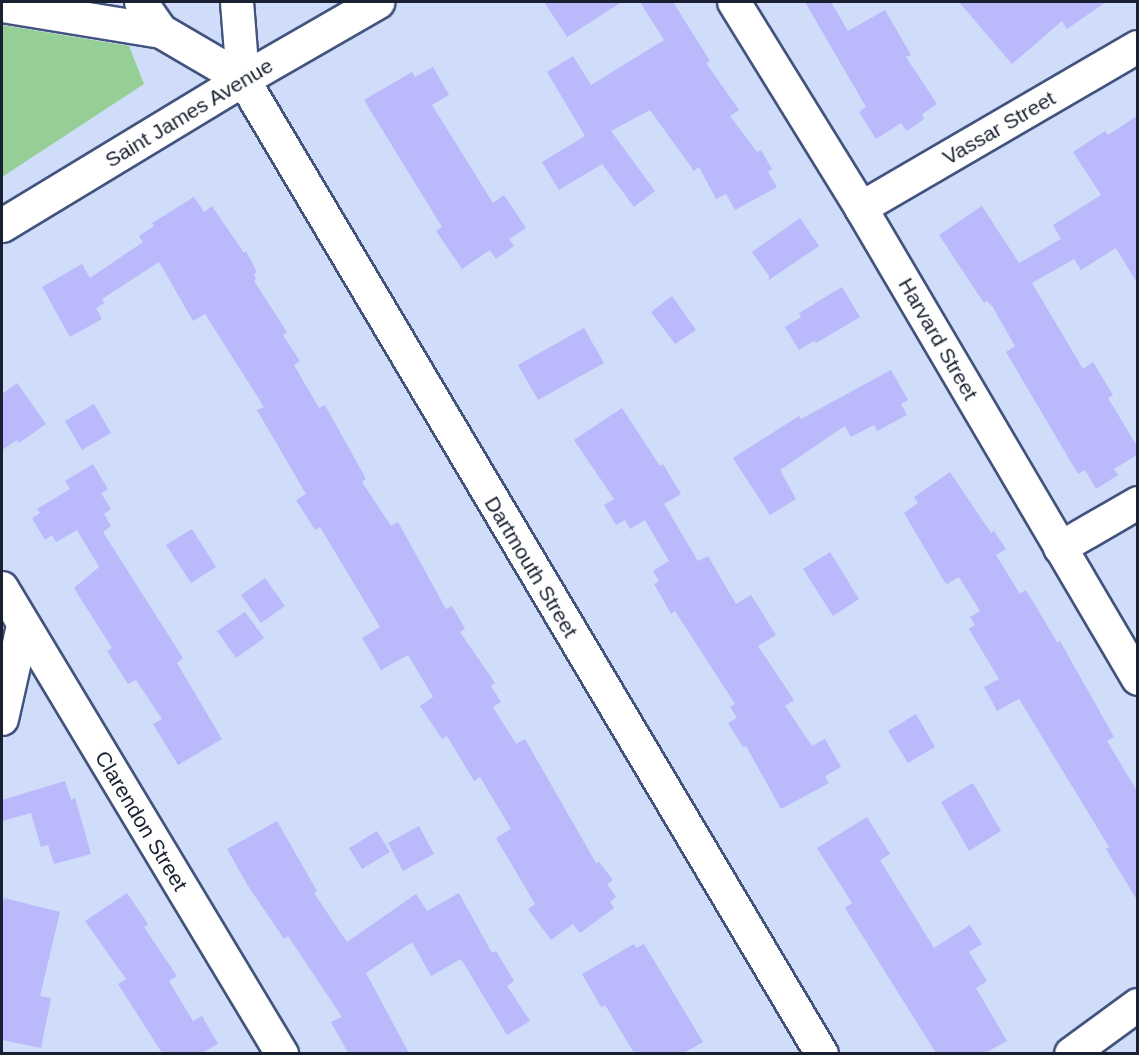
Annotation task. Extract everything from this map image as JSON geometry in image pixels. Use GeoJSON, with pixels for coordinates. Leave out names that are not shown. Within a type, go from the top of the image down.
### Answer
{"type":"FeatureCollection","features":[{"type":"Feature","properties":{"kind":"main road","name":"Saint James Avenue"},"geometry":{"type":"LineString","coordinates":[[2,225],[243,79],[378,2]]}},
{"type":"Feature","properties":{"kind":"main road"},"geometry":{"type":"LineString","coordinates":[[2,5],[161,31],[243,79]]}},
{"type":"Feature","properties":{"kind":"street"},"geometry":{"type":"LineString","coordinates":[[141,2],[161,31]]}},
{"type":"Feature","properties":{"kind":"street"},"geometry":{"type":"LineString","coordinates":[[237,2],[243,79]]}},
{"type":"Feature","properties":{"kind":"street","name":"Harvard Street"},"geometry":{"type":"LineString","coordinates":[[734,2],[861,208],[1137,679]]}},
{"type":"Feature","properties":{"kind":"street","name":"Vassar Street"},"geometry":{"type":"LineString","coordinates":[[861,208],[1137,47]]}},
{"type":"Feature","properties":{"kind":"street","name":"Dartmouth Street"},"geometry":{"type":"LineString","coordinates":[[243,79],[822,1053]]}},
{"type":"Feature","properties":{"kind":"street"},"geometry":{"type":"LineString","coordinates":[[1060,548],[1137,503]]}},
{"type":"Feature","properties":{"kind":"street","name":"Clarendon Street"},"geometry":{"type":"LineString","coordinates":[[2,588],[282,1053]]}},
{"type":"Feature","properties":{"kind":"street"},"geometry":{"type":"LineString","coordinates":[[2,719],[23,626]]}},
{"type":"Feature","properties":{"kind":"street"},"geometry":{"type":"LineString","coordinates":[[1071,1053],[1137,1005]]}},
{"type":"Feature","properties":{"kind":"green space"},"geometry":{"type":"Polygon","coordinates":[[[2,25],[129,46],[144,84],[2,177],[2,25]]]}},
{"type":"Feature","properties":{"kind":"building"},"geometry":{"type":"Polygon","coordinates":[[[544,2],[622,2],[567,37],[544,2]]]}},
{"type":"Feature","properties":{"kind":"building"},"geometry":{"type":"Polygon","coordinates":[[[640,2],[673,2],[710,61],[706,63],[739,110],[730,116],[757,152],[761,150],[772,169],[768,172],[777,187],[735,210],[726,194],[716,199],[699,167],[694,171],[650,110],[611,131],[655,191],[634,207],[602,164],[559,190],[542,162],[585,136],[547,72],[573,56],[591,85],[664,40],[640,2]]]}},
{"type":"Feature","properties":{"kind":"building"},"geometry":{"type":"Polygon","coordinates":[[[805,2],[831,2],[848,31],[885,10],[911,55],[906,57],[937,104],[922,114],[924,119],[907,131],[901,123],[876,139],[859,112],[866,107],[805,2]]]}},
{"type":"Feature","properties":{"kind":"building"},"geometry":{"type":"Polygon","coordinates":[[[959,2],[1106,2],[1067,29],[1062,21],[1012,64],[959,2]]]}},
{"type":"Feature","properties":{"kind":"building"},"geometry":{"type":"Polygon","coordinates":[[[433,67],[449,95],[432,105],[493,203],[504,195],[526,228],[509,239],[514,246],[496,259],[490,250],[462,269],[436,231],[442,227],[364,100],[412,72],[415,77],[433,67]]]}},
{"type":"Feature","properties":{"kind":"building"},"geometry":{"type":"Polygon","coordinates":[[[1137,116],[1137,283],[1116,248],[1081,270],[1074,259],[1032,283],[1083,369],[1093,362],[1113,395],[1108,398],[1137,446],[1137,455],[1114,469],[1118,475],[1096,489],[1085,470],[1078,474],[1006,352],[1015,346],[992,306],[987,301],[984,303],[939,235],[982,206],[1019,263],[1061,239],[1053,225],[1101,195],[1073,152],[1105,131],[1108,135],[1137,116]]]}},
{"type":"Feature","properties":{"kind":"building"},"geometry":{"type":"Polygon","coordinates":[[[194,197],[204,212],[212,206],[244,253],[246,251],[257,272],[254,274],[256,279],[254,281],[287,332],[283,335],[300,361],[294,365],[319,408],[325,405],[366,479],[362,482],[391,526],[398,522],[446,609],[452,606],[465,629],[460,632],[495,683],[491,686],[501,702],[493,707],[516,744],[525,739],[596,863],[599,862],[613,880],[607,884],[616,897],[610,902],[614,908],[580,933],[573,924],[551,940],[528,909],[535,904],[496,838],[511,829],[480,777],[474,781],[447,736],[442,739],[420,706],[433,697],[408,655],[381,670],[362,638],[380,627],[320,527],[315,530],[296,500],[306,494],[257,410],[264,407],[205,314],[193,321],[159,262],[102,299],[104,303],[96,308],[102,319],[70,337],[42,287],[82,264],[90,278],[143,242],[139,236],[154,226],[152,223],[194,197]]]}},
{"type":"Feature","properties":{"kind":"building"},"geometry":{"type":"Polygon","coordinates":[[[800,218],[819,246],[769,280],[769,276],[752,252],[800,218]]]}},
{"type":"Feature","properties":{"kind":"building"},"geometry":{"type":"Polygon","coordinates":[[[842,287],[860,317],[816,343],[814,341],[799,350],[785,327],[801,317],[799,313],[842,287]]]}},
{"type":"Feature","properties":{"kind":"building"},"geometry":{"type":"Polygon","coordinates":[[[672,296],[696,330],[675,344],[651,312],[672,296]]]}},
{"type":"Feature","properties":{"kind":"building"},"geometry":{"type":"Polygon","coordinates":[[[584,328],[604,363],[538,400],[518,365],[584,328]]]}},
{"type":"Feature","properties":{"kind":"building"},"geometry":{"type":"Polygon","coordinates":[[[891,370],[908,400],[901,404],[907,415],[877,431],[874,425],[851,437],[845,426],[780,470],[796,499],[770,515],[733,458],[799,416],[801,419],[891,370]]]}},
{"type":"Feature","properties":{"kind":"building"},"geometry":{"type":"Polygon","coordinates":[[[17,383],[46,424],[19,443],[17,440],[2,450],[2,394],[17,383]]]}},
{"type":"Feature","properties":{"kind":"building"},"geometry":{"type":"Polygon","coordinates":[[[94,404],[111,433],[82,450],[65,421],[94,404]]]}},
{"type":"Feature","properties":{"kind":"building"},"geometry":{"type":"Polygon","coordinates":[[[622,408],[660,466],[663,464],[681,494],[664,504],[698,561],[708,556],[736,604],[751,595],[776,635],[758,646],[794,700],[785,706],[812,746],[825,739],[841,767],[825,776],[829,783],[781,809],[746,746],[743,747],[728,723],[737,718],[730,707],[735,704],[675,611],[671,614],[654,584],[659,581],[653,571],[669,561],[645,520],[630,529],[625,520],[616,525],[604,505],[614,499],[574,440],[622,408]]]}},
{"type":"Feature","properties":{"kind":"building"},"geometry":{"type":"Polygon","coordinates":[[[93,464],[108,489],[101,493],[111,509],[104,514],[111,526],[103,532],[183,658],[177,663],[222,739],[178,765],[153,724],[162,719],[136,680],[128,684],[107,651],[112,648],[74,588],[99,567],[77,530],[56,542],[52,535],[45,540],[32,518],[40,513],[37,509],[70,489],[65,481],[93,464]]]}},
{"type":"Feature","properties":{"kind":"building"},"geometry":{"type":"Polygon","coordinates":[[[950,472],[991,533],[994,531],[1006,549],[996,555],[1020,594],[1026,590],[1057,642],[1060,641],[1114,737],[1107,741],[1137,791],[1137,900],[1106,849],[1109,847],[1019,699],[997,711],[984,687],[999,679],[969,629],[975,625],[970,617],[980,611],[959,577],[947,584],[944,581],[904,513],[918,503],[914,497],[950,472]]]}},
{"type":"Feature","properties":{"kind":"building"},"geometry":{"type":"Polygon","coordinates":[[[192,529],[216,567],[191,583],[166,545],[192,529]]]}},
{"type":"Feature","properties":{"kind":"building"},"geometry":{"type":"Polygon","coordinates":[[[830,552],[859,599],[833,616],[803,569],[830,552]]]}},
{"type":"Feature","properties":{"kind":"building"},"geometry":{"type":"Polygon","coordinates":[[[265,578],[285,606],[261,623],[241,595],[265,578]]]}},
{"type":"Feature","properties":{"kind":"building"},"geometry":{"type":"Polygon","coordinates":[[[245,612],[264,638],[236,658],[217,631],[245,612]]]}},
{"type":"Feature","properties":{"kind":"building"},"geometry":{"type":"Polygon","coordinates":[[[916,714],[935,747],[908,763],[888,731],[916,714]]]}},
{"type":"Feature","properties":{"kind":"building"},"geometry":{"type":"Polygon","coordinates":[[[65,781],[71,800],[75,798],[91,854],[54,864],[48,845],[41,847],[31,813],[2,821],[2,800],[65,781]]]}},
{"type":"Feature","properties":{"kind":"building"},"geometry":{"type":"Polygon","coordinates":[[[973,783],[1001,831],[969,851],[941,802],[973,783]]]}},
{"type":"Feature","properties":{"kind":"building"},"geometry":{"type":"Polygon","coordinates":[[[867,817],[890,854],[880,860],[934,948],[970,925],[982,944],[969,952],[987,981],[976,988],[1007,1041],[985,1053],[936,1053],[845,908],[852,903],[817,848],[867,817]]]}},
{"type":"Feature","properties":{"kind":"building"},"geometry":{"type":"Polygon","coordinates":[[[277,821],[317,891],[314,893],[347,942],[416,894],[427,911],[459,893],[492,953],[496,951],[514,981],[507,986],[530,1021],[507,1035],[461,959],[431,976],[412,942],[366,973],[409,1053],[348,1053],[331,1022],[342,1017],[288,936],[284,939],[248,886],[227,849],[277,821]]]}},
{"type":"Feature","properties":{"kind":"building"},"geometry":{"type":"Polygon","coordinates":[[[419,826],[434,854],[403,871],[388,843],[419,826]]]}},
{"type":"Feature","properties":{"kind":"building"},"geometry":{"type":"Polygon","coordinates":[[[377,831],[390,852],[362,869],[349,848],[377,831]]]}},
{"type":"Feature","properties":{"kind":"building"},"geometry":{"type":"Polygon","coordinates":[[[127,893],[148,924],[144,927],[177,976],[169,981],[193,1021],[202,1016],[218,1044],[202,1053],[162,1053],[118,984],[126,979],[85,921],[127,893]]]}},
{"type":"Feature","properties":{"kind":"building"},"geometry":{"type":"Polygon","coordinates":[[[4,898],[60,912],[40,996],[51,998],[41,1048],[2,1040],[2,910],[4,898]]]}},
{"type":"Feature","properties":{"kind":"building"},"geometry":{"type":"Polygon","coordinates":[[[634,944],[636,948],[644,944],[703,1042],[684,1053],[634,1053],[605,1005],[601,1007],[582,974],[634,944]]]}}]}
